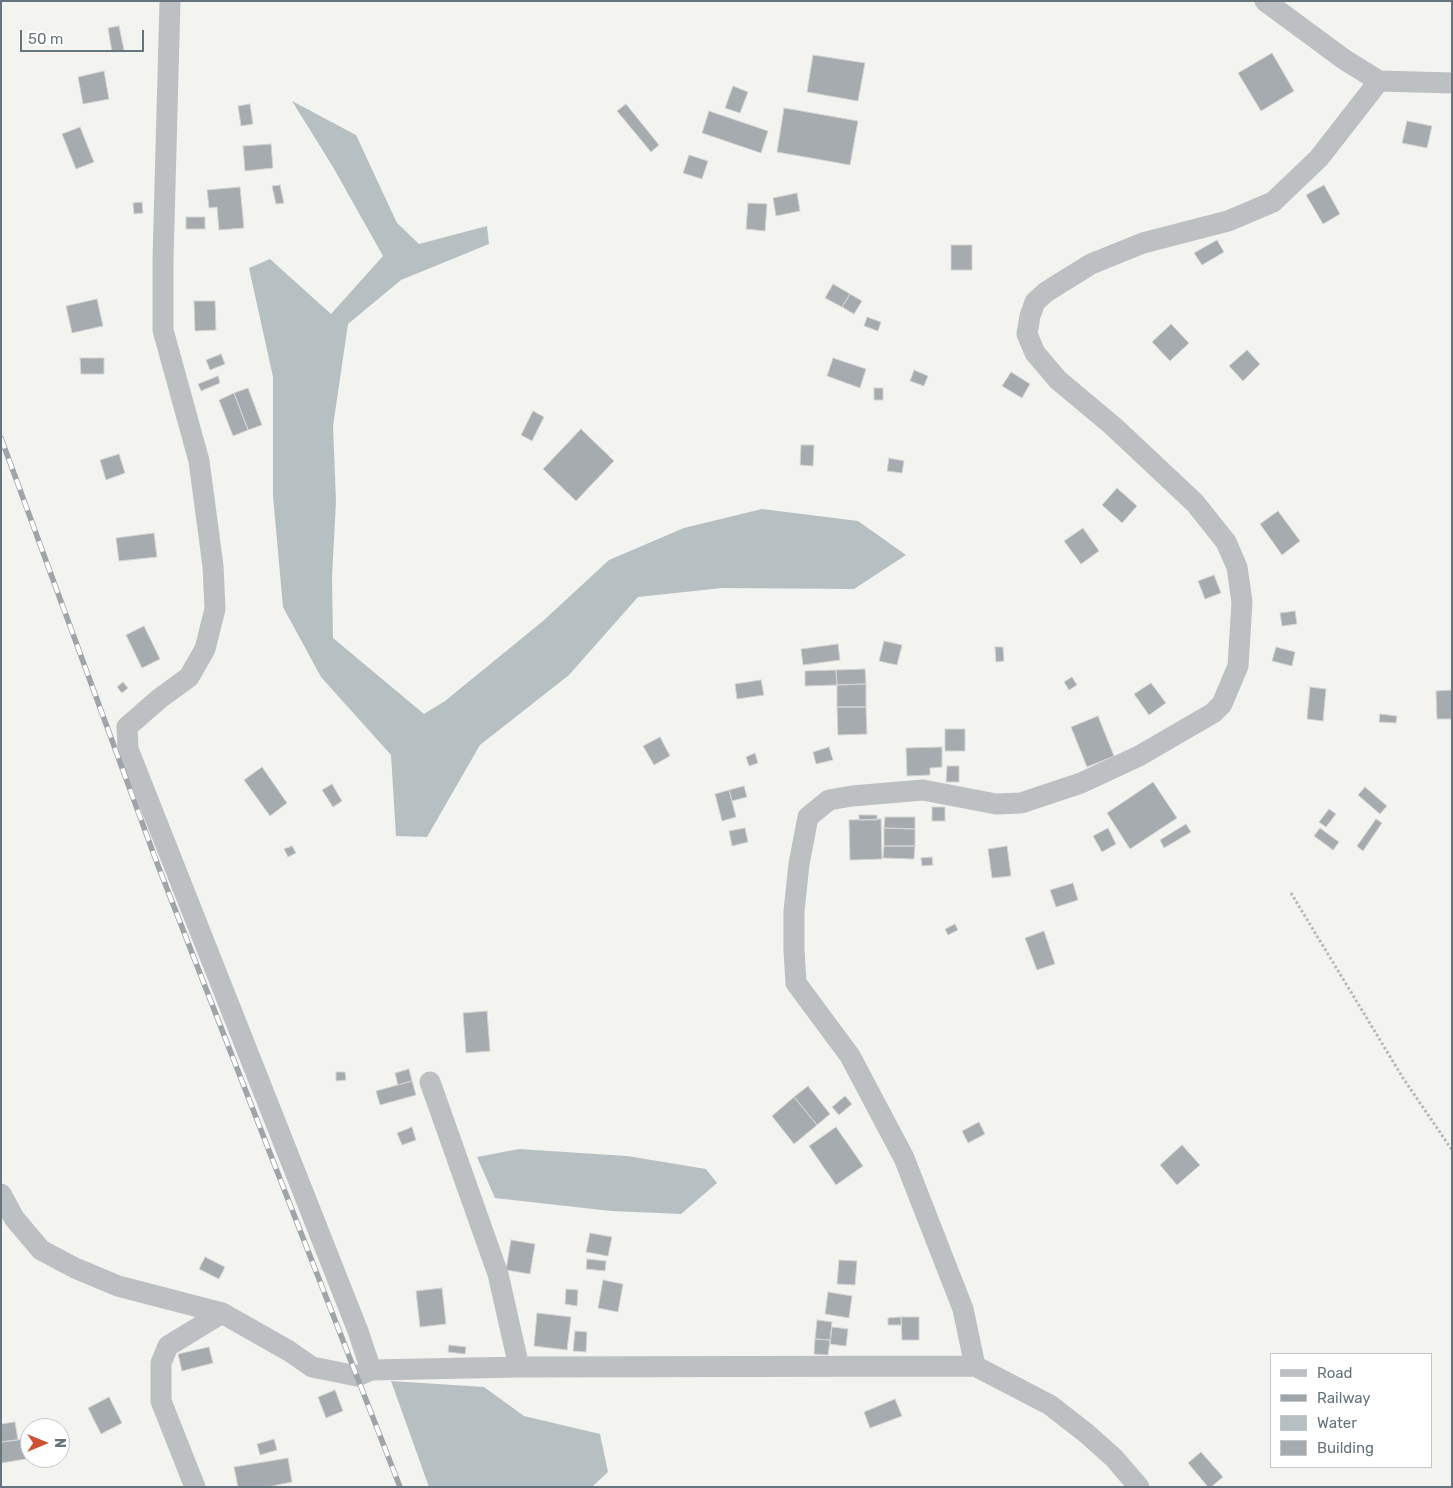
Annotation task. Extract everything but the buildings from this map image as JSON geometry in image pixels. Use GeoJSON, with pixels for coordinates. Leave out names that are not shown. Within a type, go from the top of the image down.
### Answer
{"type":"FeatureCollection","features":[{"type":"Feature","properties":{"kind":"street"},"geometry":{"type":"LineString","coordinates":[[170,1],[163,259],[163,330],[200,461],[215,609],[205,649],[188,677],[127,727],[128,749],[343,1294],[371,1370]]}},
{"type":"Feature","properties":{"kind":"street"},"geometry":{"type":"LineString","coordinates":[[1265,1],[1345,60],[1379,81],[1452,83]]}},
{"type":"Feature","properties":{"kind":"street"},"geometry":{"type":"LineString","coordinates":[[975,1366],[963,1309],[904,1158],[850,1056],[796,983],[794,910],[798,864],[808,817],[829,800],[852,796],[923,790],[996,804],[1020,802],[1081,783],[1139,756],[1213,714],[1222,704],[1238,666],[1242,602],[1237,568],[1226,542],[1195,503],[1113,426],[1058,380],[1035,353],[1027,334],[1030,316],[1035,302],[1046,292],[1091,264],[1143,243],[1228,221],[1273,202],[1319,158],[1379,81]]}},
{"type":"Feature","properties":{"kind":"street"},"geometry":{"type":"LineString","coordinates":[[430,1082],[498,1274],[519,1367]]}},
{"type":"Feature","properties":{"kind":"street"},"geometry":{"type":"LineString","coordinates":[[1,1194],[14,1218],[40,1250],[118,1286],[222,1313],[289,1351],[312,1367],[357,1376],[371,1370],[519,1367],[975,1366],[1050,1405],[1086,1432],[1114,1458],[1138,1486]]}},
{"type":"Feature","properties":{"kind":"street"},"geometry":{"type":"LineString","coordinates":[[195,1487],[162,1401],[161,1363],[168,1346],[222,1313]]}},
{"type":"Feature","properties":{"kind":"path"},"geometry":{"type":"LineString","coordinates":[[1291,893],[1403,1078],[1452,1150]]}},
{"type":"Feature","properties":{"kind":"water"},"geometry":{"type":"Polygon","coordinates":[[[292,101],[356,135],[397,223],[419,244],[487,226],[489,244],[401,280],[348,324],[333,426],[336,501],[332,577],[333,638],[424,714],[445,701],[543,621],[609,560],[684,528],[762,509],[858,521],[906,555],[854,589],[722,588],[638,597],[569,675],[480,745],[427,837],[396,836],[391,755],[321,677],[283,607],[273,496],[273,377],[249,268],[270,259],[331,314],[383,256],[333,167],[292,101]]]}},
{"type":"Feature","properties":{"kind":"water"},"geometry":{"type":"Polygon","coordinates":[[[519,1149],[627,1156],[706,1169],[717,1183],[681,1214],[611,1211],[495,1198],[477,1157],[519,1149]]]}},
{"type":"Feature","properties":{"kind":"water"},"geometry":{"type":"Polygon","coordinates":[[[391,1381],[484,1387],[524,1416],[600,1434],[608,1472],[592,1487],[429,1487],[391,1381]]]}},
{"type":"Feature","properties":{"kind":"railway"},"geometry":{"type":"LineString","coordinates":[[1,438],[157,863],[400,1487]]}}]}
